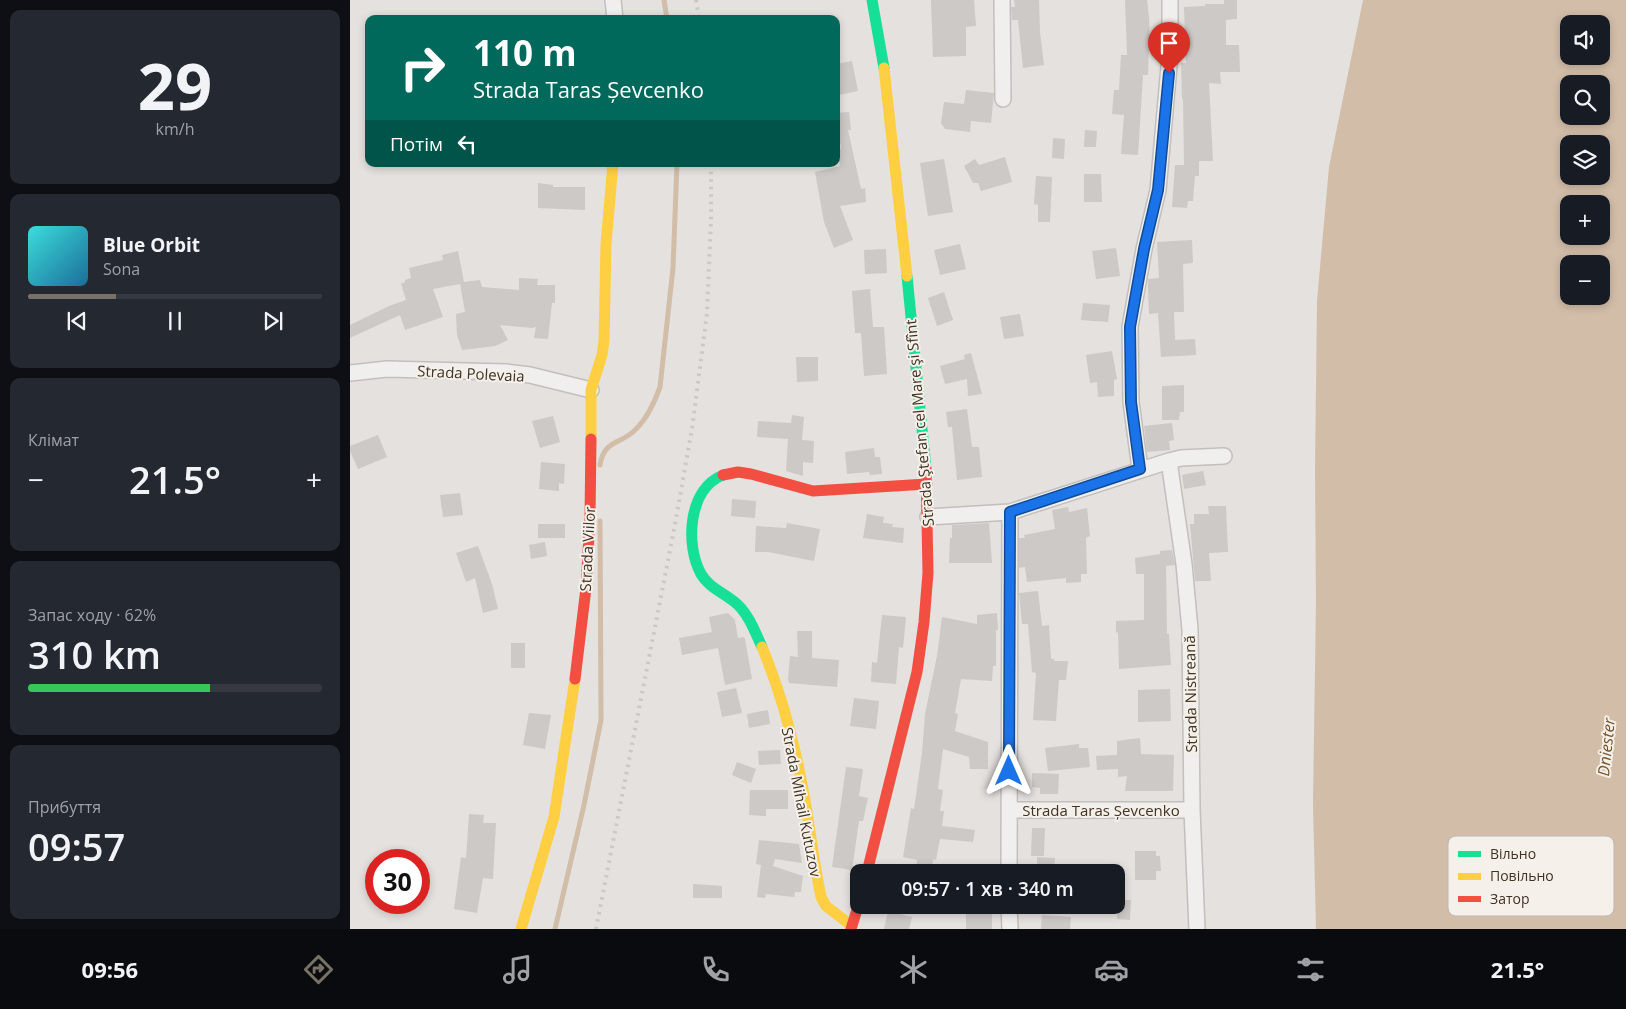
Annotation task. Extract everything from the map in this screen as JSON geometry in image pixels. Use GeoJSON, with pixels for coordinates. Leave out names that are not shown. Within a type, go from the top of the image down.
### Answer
{"type":"FeatureCollection","features":[{"type":"Feature","properties":{"kind":"street"},"geometry":{"type":"LineString","coordinates":[[613,0],[615,15]]}},
{"type":"Feature","properties":{"kind":"street","name":"Strada Ştefan cel Mare şi Sfînt"},"geometry":{"type":"LineString","coordinates":[[870,864],[917,672],[928,573],[927,484],[898,188],[884,66],[872,0]]}},
{"type":"Feature","properties":{"kind":"street"},"geometry":{"type":"LineString","coordinates":[[1002,0],[1003,99]]}},
{"type":"Feature","properties":{"kind":"street"},"geometry":{"type":"LineString","coordinates":[[1140,469],[1131,402],[1130,327],[1144,249],[1158,190],[1170,55],[1170,0]]}},
{"type":"Feature","properties":{"kind":"street","name":"Strada Viilor"},"geometry":{"type":"LineString","coordinates":[[520,929],[554,816],[580,643],[590,517],[592,390],[604,341],[606,244],[613,167]]}},
{"type":"Feature","properties":{"kind":"street","name":"Strada Polevaia"},"geometry":{"type":"LineString","coordinates":[[350,373],[394,369],[506,372],[530,375],[592,390]]}},
{"type":"Feature","properties":{"kind":"street"},"geometry":{"type":"LineString","coordinates":[[928,517],[1010,512],[1169,461],[1181,458],[1224,456]]}},
{"type":"Feature","properties":{"kind":"street","name":"Strada Nistreană"},"geometry":{"type":"LineString","coordinates":[[1169,461],[1178,517],[1190,630],[1192,810],[1197,929]]}},
{"type":"Feature","properties":{"kind":"street","name":"Strada Mihail Kutuzov"},"geometry":{"type":"LineString","coordinates":[[851,928],[826,906],[821,897],[799,769],[784,708],[764,652],[738,605],[707,583],[697,564],[692,544],[696,508],[706,486],[716,477],[732,472],[751,474],[801,490],[814,491],[927,484]]}},
{"type":"Feature","properties":{"kind":"street","name":"Strada Taras Șevcenko"},"geometry":{"type":"LineString","coordinates":[[1009,864],[1010,512]]}},
{"type":"Feature","properties":{"kind":"street","name":"Strada Taras Șevcenko"},"geometry":{"type":"LineString","coordinates":[[1009,810],[1192,810]]}},
{"type":"Feature","properties":{"kind":"street"},"geometry":{"type":"LineString","coordinates":[[851,928],[855,914]]}},
{"type":"Feature","properties":{"kind":"street"},"geometry":{"type":"LineString","coordinates":[[1010,914],[1010,929]]}},
{"type":"Feature","properties":{"kind":"water","name":"Dniester"},"geometry":{"type":"Polygon","coordinates":[[[1363,0],[1626,0],[1626,929],[1316,929],[1313,804],[1316,600],[1317,301],[1329,167],[1363,0]]]}},
{"type":"Feature","properties":{"kind":"building"},"geometry":{"type":"Polygon","coordinates":[[[931,0],[974,0],[976,26],[966,27],[966,56],[933,57],[931,0]]]}},
{"type":"Feature","properties":{"kind":"building"},"geometry":{"type":"Polygon","coordinates":[[[1014,0],[1039,0],[1044,65],[1023,68],[1018,20],[1012,20],[1011,7],[1015,7],[1014,0]]]}},
{"type":"Feature","properties":{"kind":"building"},"geometry":{"type":"Polygon","coordinates":[[[1125,0],[1147,0],[1149,17],[1148,75],[1143,75],[1138,155],[1121,154],[1124,115],[1112,114],[1114,90],[1119,90],[1121,55],[1127,55],[1125,0]]]}},
{"type":"Feature","properties":{"kind":"building"},"geometry":{"type":"Polygon","coordinates":[[[1224,0],[1237,0],[1237,19],[1226,20],[1226,45],[1239,45],[1240,72],[1220,72],[1221,84],[1209,83],[1213,161],[1199,161],[1199,176],[1195,176],[1193,201],[1188,201],[1187,208],[1172,207],[1175,165],[1184,165],[1181,63],[1186,63],[1184,7],[1224,4],[1224,0]]]}},
{"type":"Feature","properties":{"kind":"building"},"geometry":{"type":"Polygon","coordinates":[[[852,61],[858,91],[840,95],[840,63],[852,61]]]}},
{"type":"Feature","properties":{"kind":"building"},"geometry":{"type":"Polygon","coordinates":[[[966,90],[994,93],[991,123],[971,121],[970,132],[945,129],[941,123],[944,102],[964,104],[966,90]]]}},
{"type":"Feature","properties":{"kind":"building"},"geometry":{"type":"Polygon","coordinates":[[[849,112],[851,130],[848,130],[861,189],[865,188],[866,202],[840,206],[853,240],[834,248],[824,222],[815,172],[840,167],[840,113],[849,112]]]}},
{"type":"Feature","properties":{"kind":"building"},"geometry":{"type":"Polygon","coordinates":[[[1085,130],[1097,131],[1096,147],[1084,147],[1085,130]]]}},
{"type":"Feature","properties":{"kind":"building"},"geometry":{"type":"Polygon","coordinates":[[[1053,138],[1065,139],[1064,159],[1052,158],[1053,138]]]}},
{"type":"Feature","properties":{"kind":"building"},"geometry":{"type":"Polygon","coordinates":[[[1005,157],[1012,182],[981,191],[978,183],[973,183],[964,166],[975,159],[979,165],[1005,157]]]}},
{"type":"Feature","properties":{"kind":"building"},"geometry":{"type":"Polygon","coordinates":[[[944,159],[953,212],[928,216],[920,163],[944,159]]]}},
{"type":"Feature","properties":{"kind":"building"},"geometry":{"type":"Polygon","coordinates":[[[1084,174],[1101,174],[1102,202],[1084,202],[1084,174]]]}},
{"type":"Feature","properties":{"kind":"building"},"geometry":{"type":"Polygon","coordinates":[[[1036,176],[1052,177],[1050,222],[1038,222],[1038,205],[1034,204],[1036,176]]]}},
{"type":"Feature","properties":{"kind":"building"},"geometry":{"type":"Polygon","coordinates":[[[538,183],[553,185],[553,187],[585,187],[585,210],[538,208],[538,183]]]}},
{"type":"Feature","properties":{"kind":"building"},"geometry":{"type":"Polygon","coordinates":[[[1192,240],[1193,263],[1183,264],[1184,312],[1174,312],[1175,340],[1195,339],[1196,355],[1161,357],[1158,313],[1149,314],[1148,289],[1148,279],[1159,278],[1157,242],[1192,240]]]}},
{"type":"Feature","properties":{"kind":"building"},"geometry":{"type":"Polygon","coordinates":[[[960,244],[966,269],[940,275],[934,250],[960,244]]]}},
{"type":"Feature","properties":{"kind":"building"},"geometry":{"type":"Polygon","coordinates":[[[1116,248],[1120,276],[1096,279],[1092,251],[1116,248]]]}},
{"type":"Feature","properties":{"kind":"building"},"geometry":{"type":"Polygon","coordinates":[[[886,249],[887,273],[865,274],[864,250],[886,249]]]}},
{"type":"Feature","properties":{"kind":"building"},"geometry":{"type":"Polygon","coordinates":[[[458,251],[464,282],[480,280],[482,287],[519,290],[519,278],[538,279],[537,285],[555,285],[555,303],[552,303],[548,339],[534,338],[536,327],[500,325],[508,340],[495,346],[462,350],[457,335],[456,314],[465,312],[460,284],[433,289],[443,317],[405,330],[400,315],[350,338],[350,325],[406,300],[401,284],[411,278],[409,268],[443,260],[442,255],[458,251]]]}},
{"type":"Feature","properties":{"kind":"building"},"geometry":{"type":"Polygon","coordinates":[[[870,289],[873,327],[884,327],[887,374],[864,376],[861,333],[855,333],[852,291],[870,289]]]}},
{"type":"Feature","properties":{"kind":"building"},"geometry":{"type":"Polygon","coordinates":[[[944,292],[953,320],[937,326],[928,298],[944,292]]]}},
{"type":"Feature","properties":{"kind":"building"},"geometry":{"type":"Polygon","coordinates":[[[1083,303],[1110,305],[1108,322],[1081,320],[1083,303]]]}},
{"type":"Feature","properties":{"kind":"building"},"geometry":{"type":"Polygon","coordinates":[[[1020,314],[1024,336],[1004,339],[1000,317],[1020,314]]]}},
{"type":"Feature","properties":{"kind":"building"},"geometry":{"type":"Polygon","coordinates":[[[1112,351],[1117,379],[1114,380],[1114,396],[1098,397],[1097,382],[1090,383],[1086,355],[1112,351]]]}},
{"type":"Feature","properties":{"kind":"building"},"geometry":{"type":"Polygon","coordinates":[[[971,353],[982,394],[968,396],[967,379],[945,384],[940,366],[965,359],[964,355],[971,353]]]}},
{"type":"Feature","properties":{"kind":"building"},"geometry":{"type":"Polygon","coordinates":[[[796,357],[818,357],[818,381],[797,382],[796,357]]]}},
{"type":"Feature","properties":{"kind":"building"},"geometry":{"type":"Polygon","coordinates":[[[1184,385],[1184,412],[1180,412],[1179,420],[1162,420],[1162,386],[1184,385]]]}},
{"type":"Feature","properties":{"kind":"building"},"geometry":{"type":"Polygon","coordinates":[[[967,409],[972,447],[979,447],[982,477],[957,480],[952,427],[948,427],[946,412],[967,409]]]}},
{"type":"Feature","properties":{"kind":"building"},"geometry":{"type":"Polygon","coordinates":[[[792,415],[804,417],[802,440],[814,441],[813,463],[803,462],[803,476],[786,471],[788,439],[757,437],[758,421],[791,423],[792,415]]]}},
{"type":"Feature","properties":{"kind":"building"},"geometry":{"type":"Polygon","coordinates":[[[553,416],[560,442],[540,448],[532,421],[553,416]]]}},
{"type":"Feature","properties":{"kind":"building"},"geometry":{"type":"Polygon","coordinates":[[[1172,423],[1174,440],[1169,441],[1170,450],[1147,452],[1144,426],[1172,423]]]}},
{"type":"Feature","properties":{"kind":"building"},"geometry":{"type":"Polygon","coordinates":[[[378,435],[387,457],[358,469],[350,451],[350,446],[378,435]]]}},
{"type":"Feature","properties":{"kind":"building"},"geometry":{"type":"Polygon","coordinates":[[[874,448],[875,457],[880,457],[882,474],[870,475],[869,472],[847,474],[845,452],[874,448]]]}},
{"type":"Feature","properties":{"kind":"building"},"geometry":{"type":"Polygon","coordinates":[[[541,462],[565,464],[564,484],[559,483],[559,491],[539,489],[541,462]]]}},
{"type":"Feature","properties":{"kind":"building"},"geometry":{"type":"Polygon","coordinates":[[[1203,471],[1206,485],[1184,489],[1182,475],[1203,471]]]}},
{"type":"Feature","properties":{"kind":"building"},"geometry":{"type":"Polygon","coordinates":[[[460,493],[463,515],[443,517],[440,495],[460,493]]]}},
{"type":"Feature","properties":{"kind":"building"},"geometry":{"type":"Polygon","coordinates":[[[732,499],[756,501],[755,518],[731,516],[732,499]]]}},
{"type":"Feature","properties":{"kind":"building"},"geometry":{"type":"Polygon","coordinates":[[[1208,506],[1226,506],[1228,552],[1209,553],[1211,581],[1195,581],[1190,524],[1194,524],[1194,514],[1209,514],[1208,506]]]}},
{"type":"Feature","properties":{"kind":"building"},"geometry":{"type":"Polygon","coordinates":[[[1068,507],[1069,512],[1087,508],[1090,536],[1086,538],[1087,574],[1081,574],[1081,582],[1066,583],[1066,578],[1027,582],[1025,567],[1019,568],[1019,538],[1025,538],[1024,535],[1055,529],[1052,510],[1068,507]]]}},
{"type":"Feature","properties":{"kind":"building"},"geometry":{"type":"Polygon","coordinates":[[[867,514],[884,517],[883,523],[893,524],[892,527],[904,528],[903,543],[863,538],[867,514]]]}},
{"type":"Feature","properties":{"kind":"building"},"geometry":{"type":"Polygon","coordinates":[[[787,523],[820,529],[814,561],[768,552],[755,552],[756,526],[786,528],[787,523]]]}},
{"type":"Feature","properties":{"kind":"building"},"geometry":{"type":"Polygon","coordinates":[[[989,523],[992,563],[949,563],[952,525],[989,523]]]}},
{"type":"Feature","properties":{"kind":"building"},"geometry":{"type":"Polygon","coordinates":[[[538,524],[565,524],[565,538],[538,538],[538,524]]]}},
{"type":"Feature","properties":{"kind":"building"},"geometry":{"type":"Polygon","coordinates":[[[545,542],[547,556],[531,559],[529,545],[545,542]]]}},
{"type":"Feature","properties":{"kind":"building"},"geometry":{"type":"Polygon","coordinates":[[[478,546],[492,584],[498,609],[483,613],[475,578],[466,582],[456,553],[478,546]]]}},
{"type":"Feature","properties":{"kind":"building"},"geometry":{"type":"Polygon","coordinates":[[[1172,550],[1175,565],[1166,566],[1167,634],[1169,634],[1171,665],[1119,669],[1116,621],[1144,620],[1144,574],[1136,574],[1135,558],[1160,554],[1160,551],[1172,550]]]}},
{"type":"Feature","properties":{"kind":"building"},"geometry":{"type":"Polygon","coordinates":[[[1038,591],[1042,626],[1049,625],[1051,659],[1054,659],[1054,661],[1068,661],[1066,680],[1059,680],[1056,721],[1033,720],[1036,673],[1032,672],[1028,624],[1022,624],[1019,593],[1038,591]]]}},
{"type":"Feature","properties":{"kind":"building"},"geometry":{"type":"Polygon","coordinates":[[[728,613],[735,620],[738,638],[744,637],[745,639],[752,679],[725,685],[718,648],[682,655],[679,638],[712,632],[709,617],[728,613]]]}},
{"type":"Feature","properties":{"kind":"building"},"geometry":{"type":"Polygon","coordinates":[[[997,613],[996,666],[993,666],[992,681],[961,679],[955,713],[958,714],[955,731],[988,742],[988,769],[970,769],[969,757],[943,749],[938,789],[943,790],[940,811],[944,811],[942,826],[975,830],[973,842],[940,839],[936,860],[933,859],[933,864],[917,864],[917,860],[903,857],[911,808],[914,809],[922,753],[925,714],[937,656],[942,617],[977,624],[977,615],[997,613]]]}},
{"type":"Feature","properties":{"kind":"building"},"geometry":{"type":"Polygon","coordinates":[[[882,615],[906,617],[903,648],[899,647],[896,684],[871,682],[872,662],[877,663],[882,615]]]}},
{"type":"Feature","properties":{"kind":"building"},"geometry":{"type":"Polygon","coordinates":[[[797,631],[812,631],[812,658],[839,660],[837,687],[789,683],[790,656],[798,657],[797,631]]]}},
{"type":"Feature","properties":{"kind":"building"},"geometry":{"type":"Polygon","coordinates":[[[511,643],[525,643],[525,668],[511,668],[511,643]]]}},
{"type":"Feature","properties":{"kind":"building"},"geometry":{"type":"Polygon","coordinates":[[[736,688],[742,713],[722,717],[717,692],[736,688]]]}},
{"type":"Feature","properties":{"kind":"building"},"geometry":{"type":"Polygon","coordinates":[[[1170,689],[1171,721],[1138,722],[1138,690],[1170,689]]]}},
{"type":"Feature","properties":{"kind":"building"},"geometry":{"type":"Polygon","coordinates":[[[854,698],[879,701],[876,729],[850,726],[854,698]]]}},
{"type":"Feature","properties":{"kind":"building"},"geometry":{"type":"Polygon","coordinates":[[[768,710],[770,724],[749,728],[747,714],[768,710]]]}},
{"type":"Feature","properties":{"kind":"building"},"geometry":{"type":"Polygon","coordinates":[[[529,713],[551,715],[545,749],[523,745],[529,713]]]}},
{"type":"Feature","properties":{"kind":"building"},"geometry":{"type":"Polygon","coordinates":[[[1140,738],[1141,754],[1174,755],[1173,791],[1125,791],[1127,776],[1118,777],[1118,769],[1097,770],[1096,756],[1117,755],[1117,741],[1140,738]]]}},
{"type":"Feature","properties":{"kind":"building"},"geometry":{"type":"Polygon","coordinates":[[[1079,744],[1079,748],[1088,748],[1090,767],[1048,771],[1045,748],[1079,744]]]}},
{"type":"Feature","properties":{"kind":"building"},"geometry":{"type":"Polygon","coordinates":[[[780,750],[781,764],[759,765],[758,751],[780,750]]]}},
{"type":"Feature","properties":{"kind":"building"},"geometry":{"type":"Polygon","coordinates":[[[737,762],[756,769],[751,783],[732,775],[737,762]]]}},
{"type":"Feature","properties":{"kind":"building"},"geometry":{"type":"Polygon","coordinates":[[[846,767],[863,769],[859,796],[868,798],[863,821],[859,821],[853,864],[850,864],[850,870],[832,867],[846,767]]]}},
{"type":"Feature","properties":{"kind":"building"},"geometry":{"type":"Polygon","coordinates":[[[1032,773],[1059,774],[1058,794],[1040,794],[1040,788],[1032,787],[1032,773]]]}},
{"type":"Feature","properties":{"kind":"building"},"geometry":{"type":"Polygon","coordinates":[[[750,790],[788,790],[788,809],[766,809],[766,816],[749,815],[750,790]]]}},
{"type":"Feature","properties":{"kind":"building"},"geometry":{"type":"Polygon","coordinates":[[[469,814],[484,815],[483,823],[496,823],[493,879],[483,878],[477,913],[454,909],[461,857],[466,858],[469,814]]]}},
{"type":"Feature","properties":{"kind":"building"},"geometry":{"type":"Polygon","coordinates":[[[1032,828],[1045,828],[1044,856],[1031,856],[1032,828]]]}},
{"type":"Feature","properties":{"kind":"building"},"geometry":{"type":"Polygon","coordinates":[[[759,840],[799,844],[802,863],[775,859],[773,866],[803,876],[801,892],[795,892],[794,897],[766,894],[765,898],[757,897],[761,865],[756,864],[759,840]]]}},
{"type":"Feature","properties":{"kind":"building"},"geometry":{"type":"Polygon","coordinates":[[[1135,851],[1156,851],[1156,856],[1160,856],[1161,871],[1156,871],[1156,880],[1135,880],[1135,851]]]}},
{"type":"Feature","properties":{"kind":"building"},"geometry":{"type":"Polygon","coordinates":[[[1037,857],[1055,858],[1055,864],[1037,864],[1037,857]]]}},
{"type":"Feature","properties":{"kind":"building"},"geometry":{"type":"Polygon","coordinates":[[[693,884],[722,886],[722,898],[693,898],[693,884]]]}},
{"type":"Feature","properties":{"kind":"building"},"geometry":{"type":"Polygon","coordinates":[[[1125,900],[1131,900],[1130,920],[1117,919],[1117,914],[1125,914],[1125,900]]]}},
{"type":"Feature","properties":{"kind":"building"},"geometry":{"type":"Polygon","coordinates":[[[887,914],[900,914],[912,917],[909,929],[884,929],[887,914]]]}},
{"type":"Feature","properties":{"kind":"building"},"geometry":{"type":"Polygon","coordinates":[[[966,914],[992,914],[992,929],[966,929],[966,914]]]}},
{"type":"Feature","properties":{"kind":"building"},"geometry":{"type":"Polygon","coordinates":[[[1042,915],[1071,917],[1070,929],[1041,929],[1042,915]]]}},
{"type":"Feature","properties":{"kind":"waterway"},"geometry":{"type":"LineString","coordinates":[[664,0],[666,15]]}},
{"type":"Feature","properties":{"kind":"waterway"},"geometry":{"type":"LineString","coordinates":[[600,465],[605,451],[634,431],[643,421],[653,405],[660,387],[673,268],[677,167]]}},
{"type":"Feature","properties":{"kind":"waterway"},"geometry":{"type":"LineString","coordinates":[[555,929],[584,805],[601,720],[600,521]]}},
{"type":"Feature","properties":{"kind":"railway"},"geometry":{"type":"LineString","coordinates":[[696,0],[698,15]]}},
{"type":"Feature","properties":{"kind":"railway"},"geometry":{"type":"LineString","coordinates":[[596,929],[692,429],[707,313],[711,167]]}},
{"type":"Feature","properties":{"kind":"traffic: fast"},"geometry":{"type":"LineString","coordinates":[[872,0],[884,68]]}},
{"type":"Feature","properties":{"kind":"traffic: fast"},"geometry":{"type":"LineString","coordinates":[[907,276],[926,469]]}},
{"type":"Feature","properties":{"kind":"traffic: fast"},"geometry":{"type":"LineString","coordinates":[[723,475],[711,482],[696,505],[692,534],[696,562],[704,579],[732,600],[745,613],[762,647]]}},
{"type":"Feature","properties":{"kind":"traffic: slow"},"geometry":{"type":"LineString","coordinates":[[884,68],[907,276]]}},
{"type":"Feature","properties":{"kind":"traffic: slow"},"geometry":{"type":"LineString","coordinates":[[591,439],[591,390],[602,355],[604,341],[606,244],[613,167]]}},
{"type":"Feature","properties":{"kind":"traffic: slow"},"geometry":{"type":"LineString","coordinates":[[762,647],[780,696],[794,745],[821,897],[826,906],[852,926]]}},
{"type":"Feature","properties":{"kind":"traffic: slow"},"geometry":{"type":"LineString","coordinates":[[521,929],[554,817],[575,679]]}},
{"type":"Feature","properties":{"kind":"traffic: jam"},"geometry":{"type":"LineString","coordinates":[[575,679],[586,588],[590,517],[591,439]]}},
{"type":"Feature","properties":{"kind":"traffic: jam"},"geometry":{"type":"LineString","coordinates":[[869,864],[917,672],[928,573],[926,469]]}},
{"type":"Feature","properties":{"kind":"traffic: jam"},"geometry":{"type":"LineString","coordinates":[[723,475],[738,472],[751,474],[813,491],[927,484]]}},
{"type":"Feature","properties":{"kind":"traffic: jam"},"geometry":{"type":"LineString","coordinates":[[851,929],[856,914]]}},
{"type":"Feature","properties":{"kind":"route"},"geometry":{"type":"LineString","coordinates":[[1009,771],[1010,512],[1140,469],[1137,458],[1131,402],[1130,327],[1144,249],[1158,190],[1169,73]]}}]}
